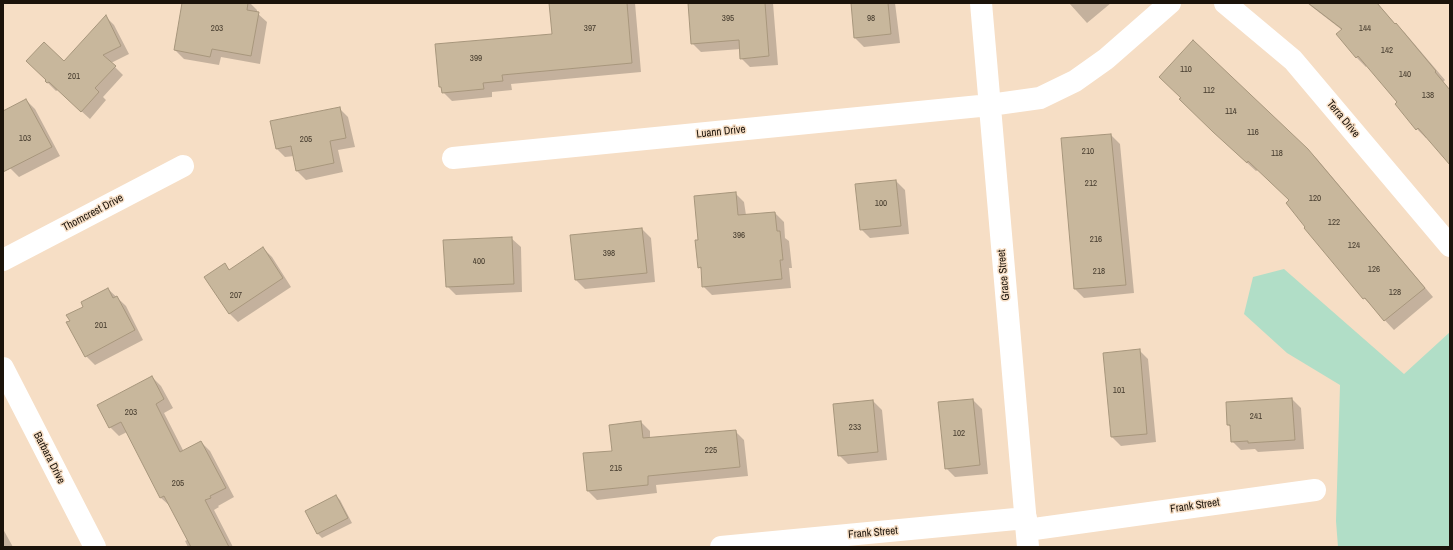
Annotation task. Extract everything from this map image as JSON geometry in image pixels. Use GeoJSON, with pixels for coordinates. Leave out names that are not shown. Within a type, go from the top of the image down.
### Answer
{"type":"FeatureCollection","features":[{"type":"Feature","properties":{"kind":"street","name":"Grace Street"},"geometry":{"type":"LineString","coordinates":[[981,3],[1027,532]]}},
{"type":"Feature","properties":{"kind":"street"},"geometry":{"type":"LineString","coordinates":[[990,105],[1040,98],[1075,81],[1106,59],[1170,3]]}},
{"type":"Feature","properties":{"kind":"street","name":"Terra Drive"},"geometry":{"type":"LineString","coordinates":[[1225,3],[1293,60],[1450,246]]}},
{"type":"Feature","properties":{"kind":"street","name":"Luann Drive"},"geometry":{"type":"LineString","coordinates":[[453,158],[990,105]]}},
{"type":"Feature","properties":{"kind":"street","name":"Thorncrest Drive"},"geometry":{"type":"LineString","coordinates":[[3,260],[183,166]]}},
{"type":"Feature","properties":{"kind":"street","name":"Barbara Drive"},"geometry":{"type":"LineString","coordinates":[[3,368],[95,547]]}},
{"type":"Feature","properties":{"kind":"street","name":"Frank Street"},"geometry":{"type":"LineString","coordinates":[[720,547],[1027,532],[1315,490]]}},
{"type":"Feature","properties":{"kind":"green space"},"geometry":{"type":"Polygon","coordinates":[[[1284,269],[1404,374],[1450,332],[1450,547],[1338,547],[1336,521],[1340,385],[1287,353],[1244,314],[1253,277],[1284,269]]]}},
{"type":"Feature","properties":{"kind":"building"},"geometry":{"type":"Polygon","coordinates":[[[182,3],[248,3],[247,10],[259,12],[251,56],[212,49],[210,57],[174,50],[182,3]]]}},
{"type":"Feature","properties":{"kind":"building"},"geometry":{"type":"Polygon","coordinates":[[[549,3],[627,3],[632,63],[502,75],[503,81],[483,83],[484,89],[442,93],[441,87],[439,87],[435,44],[552,34],[549,3]]]}},
{"type":"Feature","properties":{"kind":"building"},"geometry":{"type":"Polygon","coordinates":[[[688,3],[765,3],[769,56],[740,59],[739,40],[691,44],[688,3]]]}},
{"type":"Feature","properties":{"kind":"building"},"geometry":{"type":"Polygon","coordinates":[[[851,3],[888,3],[891,34],[854,38],[851,3]]]}},
{"type":"Feature","properties":{"kind":"building"},"geometry":{"type":"Polygon","coordinates":[[[1308,3],[1377,3],[1395,24],[1396,23],[1450,90],[1450,165],[1418,128],[1416,130],[1395,104],[1397,102],[1358,56],[1356,58],[1336,34],[1342,29],[1308,3]]]}},
{"type":"Feature","properties":{"kind":"building"},"geometry":{"type":"Polygon","coordinates":[[[106,15],[121,46],[103,55],[116,66],[95,88],[99,92],[81,112],[49,82],[47,83],[45,81],[46,80],[26,61],[44,42],[64,61],[106,15]]]}},
{"type":"Feature","properties":{"kind":"building"},"geometry":{"type":"Polygon","coordinates":[[[1193,40],[1308,149],[1425,288],[1384,321],[1365,298],[1363,299],[1304,228],[1305,227],[1286,203],[1289,200],[1248,161],[1247,163],[1213,132],[1159,77],[1193,40]]]}},
{"type":"Feature","properties":{"kind":"building"},"geometry":{"type":"Polygon","coordinates":[[[26,99],[52,147],[3,172],[3,111],[26,99]]]}},
{"type":"Feature","properties":{"kind":"building"},"geometry":{"type":"Polygon","coordinates":[[[340,107],[346,138],[330,141],[334,163],[296,171],[291,146],[276,149],[270,121],[340,107]]]}},
{"type":"Feature","properties":{"kind":"building"},"geometry":{"type":"Polygon","coordinates":[[[1111,134],[1126,285],[1074,289],[1061,138],[1111,134]]]}},
{"type":"Feature","properties":{"kind":"building"},"geometry":{"type":"Polygon","coordinates":[[[896,180],[901,226],[860,230],[855,184],[896,180]]]}},
{"type":"Feature","properties":{"kind":"building"},"geometry":{"type":"Polygon","coordinates":[[[736,192],[738,215],[775,212],[777,231],[780,231],[783,260],[780,260],[782,279],[702,287],[701,267],[698,268],[695,240],[698,240],[694,196],[736,192]]]}},
{"type":"Feature","properties":{"kind":"building"},"geometry":{"type":"Polygon","coordinates":[[[642,228],[647,273],[575,280],[570,235],[642,228]]]}},
{"type":"Feature","properties":{"kind":"building"},"geometry":{"type":"Polygon","coordinates":[[[512,237],[514,284],[446,287],[443,240],[512,237]]]}},
{"type":"Feature","properties":{"kind":"building"},"geometry":{"type":"Polygon","coordinates":[[[263,247],[283,278],[229,314],[204,277],[225,263],[229,270],[263,247]]]}},
{"type":"Feature","properties":{"kind":"building"},"geometry":{"type":"Polygon","coordinates":[[[108,288],[113,298],[117,296],[135,330],[85,357],[66,322],[70,321],[66,315],[83,307],[81,302],[108,288]]]}},
{"type":"Feature","properties":{"kind":"building"},"geometry":{"type":"Polygon","coordinates":[[[1140,349],[1147,434],[1111,437],[1103,353],[1140,349]]]}},
{"type":"Feature","properties":{"kind":"building"},"geometry":{"type":"Polygon","coordinates":[[[152,376],[164,399],[156,404],[180,452],[201,441],[226,488],[210,496],[211,498],[205,500],[229,547],[191,547],[164,496],[160,498],[121,422],[109,428],[97,405],[152,376]]]}},
{"type":"Feature","properties":{"kind":"building"},"geometry":{"type":"Polygon","coordinates":[[[1292,398],[1295,440],[1248,443],[1248,441],[1231,442],[1230,425],[1227,425],[1226,402],[1292,398]]]}},
{"type":"Feature","properties":{"kind":"building"},"geometry":{"type":"Polygon","coordinates":[[[973,399],[980,465],[945,469],[938,402],[973,399]]]}},
{"type":"Feature","properties":{"kind":"building"},"geometry":{"type":"Polygon","coordinates":[[[873,400],[878,452],[838,456],[833,404],[873,400]]]}},
{"type":"Feature","properties":{"kind":"building"},"geometry":{"type":"Polygon","coordinates":[[[641,421],[643,438],[736,430],[740,467],[648,476],[648,485],[587,491],[583,453],[612,451],[609,425],[641,421]]]}},
{"type":"Feature","properties":{"kind":"building"},"geometry":{"type":"Polygon","coordinates":[[[336,495],[348,518],[317,534],[305,511],[336,495]]]}}]}
